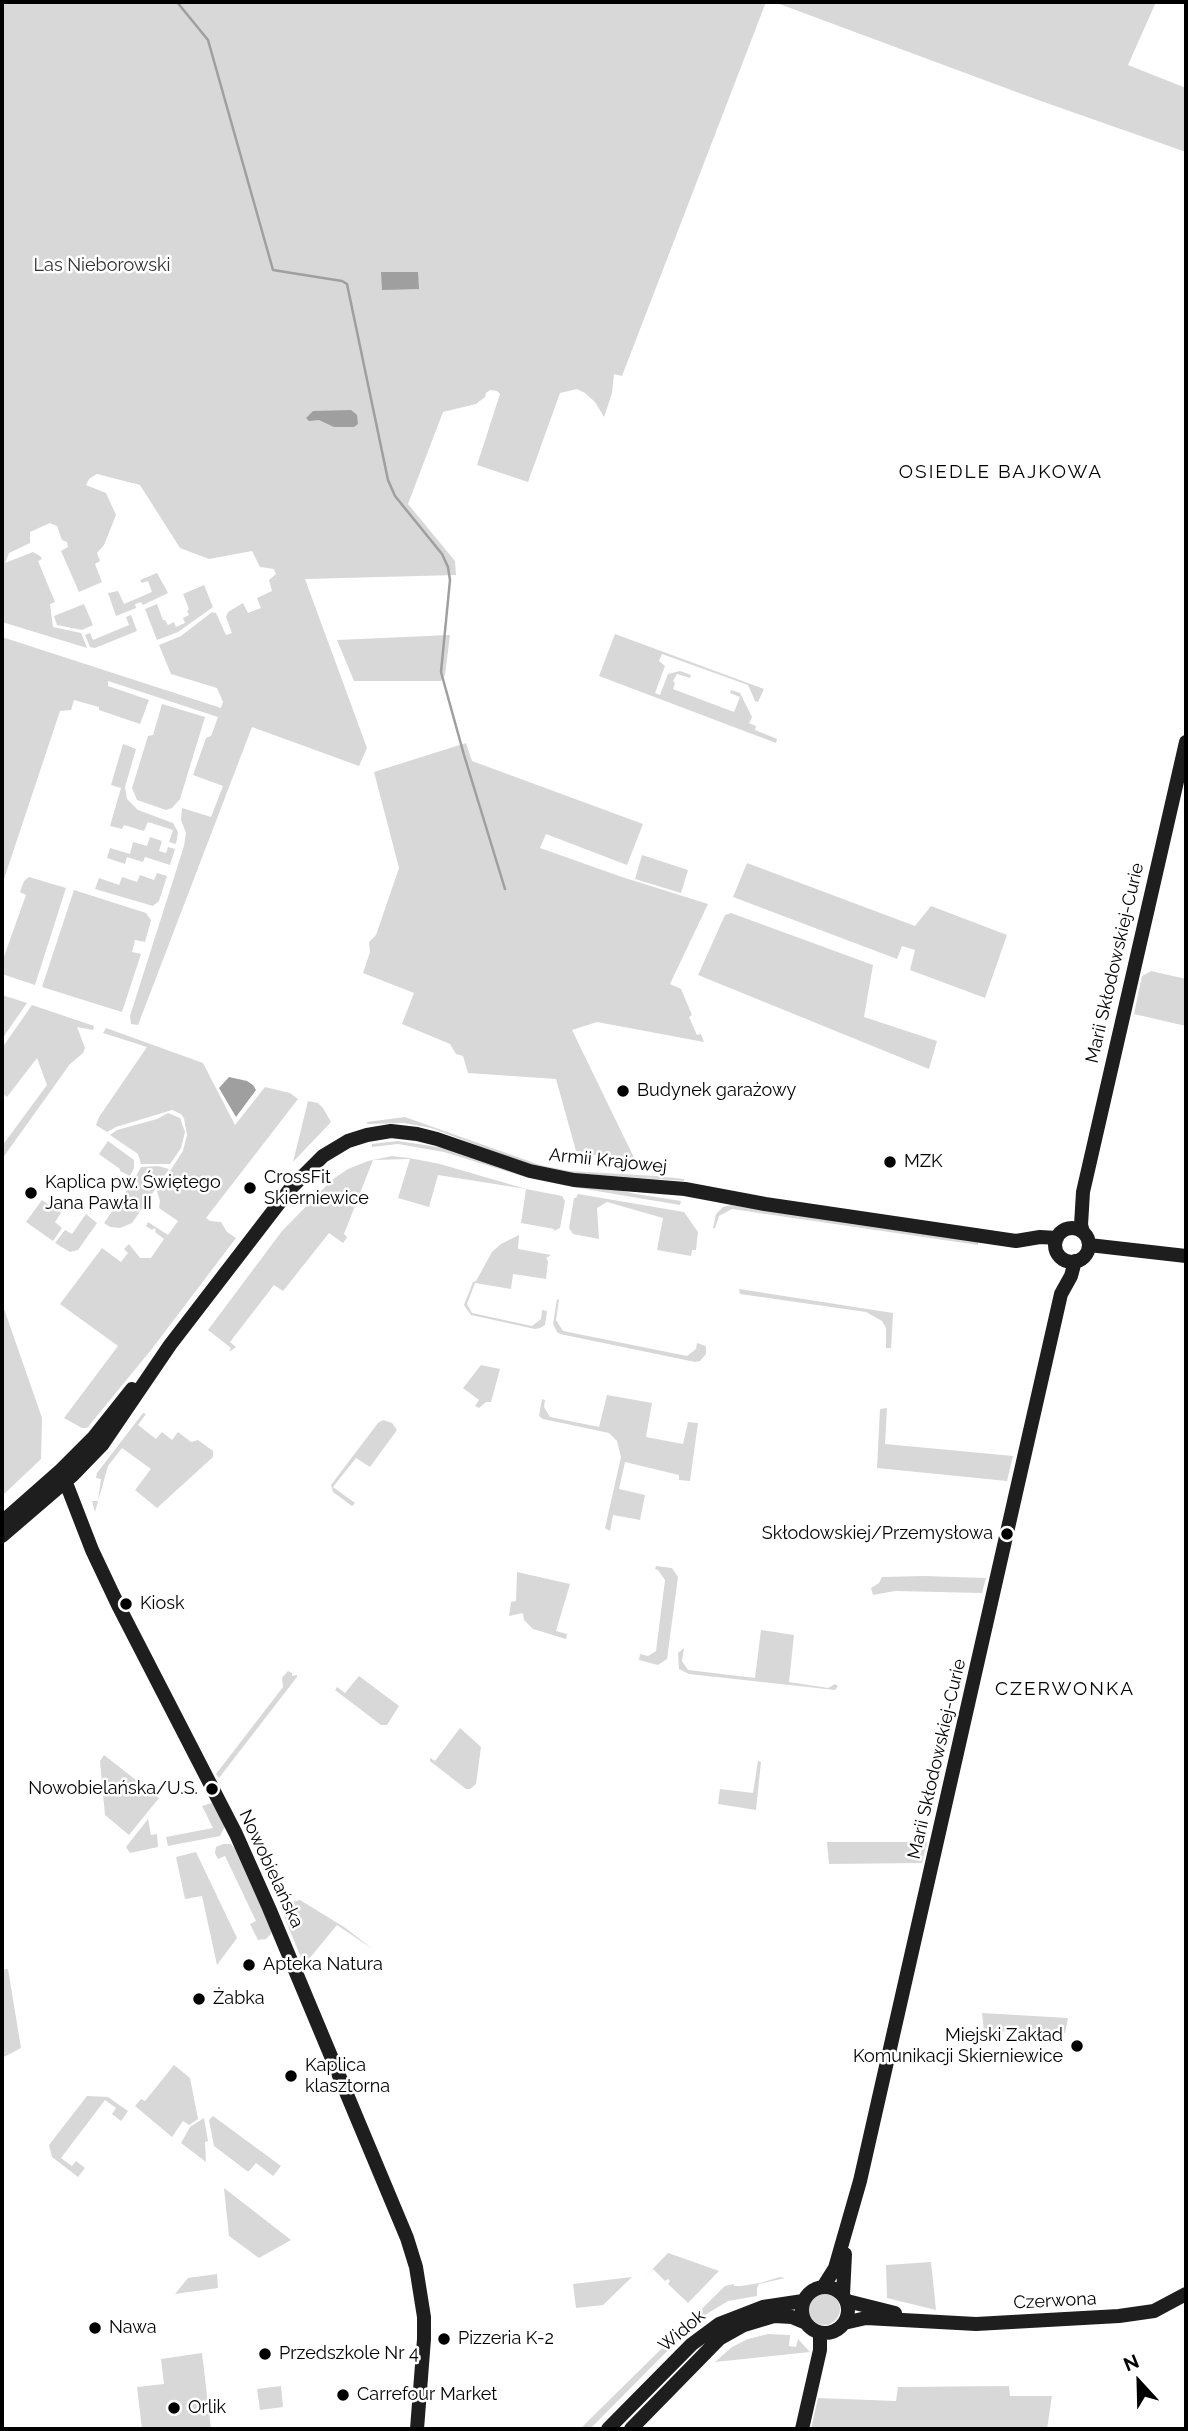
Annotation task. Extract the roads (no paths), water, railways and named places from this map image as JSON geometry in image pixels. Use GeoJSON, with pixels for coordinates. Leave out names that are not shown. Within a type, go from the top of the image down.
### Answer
{"type":"FeatureCollection","features":[{"type":"Feature","properties":{"kind":"street","name":"Marii Skłodowskiej-Curie"},"geometry":{"type":"LineString","coordinates":[[1086,1239],[1082,1225],[1083,1192],[1186,742]]}},
{"type":"Feature","properties":{"kind":"street","name":"Armii Krajowej"},"geometry":{"type":"LineString","coordinates":[[2,1522],[102,1445],[170,1346],[271,1211],[309,1168],[348,1141],[377,1132],[398,1131],[438,1139],[552,1176],[685,1189],[765,1204],[1016,1241],[1061,1234]]}},
{"type":"Feature","properties":{"kind":"street","name":"Marii Skłodowskiej-Curie"},"geometry":{"type":"LineString","coordinates":[[1061,1234],[1083,1192]]}},
{"type":"Feature","properties":{"kind":"street"},"geometry":{"type":"LineString","coordinates":[[1065,1257],[1056,1243],[1061,1234],[1075,1228],[1086,1239],[1186,1256]]}},
{"type":"Feature","properties":{"kind":"street"},"geometry":{"type":"LineString","coordinates":[[1016,1241],[1049,1249],[1065,1257],[1084,1256],[1086,1239]]}},
{"type":"Feature","properties":{"kind":"street","name":"Marii Skłodowskiej-Curie"},"geometry":{"type":"LineString","coordinates":[[824,2287],[835,2268],[862,2176],[1061,1294],[1070,1276],[1065,1257]]}},
{"type":"Feature","properties":{"kind":"street","name":"Armii Krajowej"},"geometry":{"type":"LineString","coordinates":[[2,1536],[67,1472]]}},
{"type":"Feature","properties":{"kind":"street","name":"Nowobielańska"},"geometry":{"type":"LineString","coordinates":[[67,1472],[78,1514],[92,1550],[256,1877],[407,2238],[418,2274],[424,2317],[417,2429]]}},
{"type":"Feature","properties":{"kind":"street","name":"Nowobielańska"},"geometry":{"type":"LineString","coordinates":[[67,1472],[96,1542],[106,1578]]}},
{"type":"Feature","properties":{"kind":"street"},"geometry":{"type":"LineString","coordinates":[[25,1516],[49,1505],[58,1504],[68,1506],[78,1514]]}},
{"type":"Feature","properties":{"kind":"street","name":"Marii Skłodowskiej-Curie"},"geometry":{"type":"LineString","coordinates":[[845,2298],[847,2231]]}},
{"type":"Feature","properties":{"kind":"street"},"geometry":{"type":"LineString","coordinates":[[831,2287],[845,2298],[848,2316],[845,2323],[834,2332],[821,2333],[804,2322],[801,2308],[811,2291],[831,2287]]}},
{"type":"Feature","properties":{"kind":"street","name":"Czerwona"},"geometry":{"type":"LineString","coordinates":[[845,2323],[866,2318],[976,2324],[1119,2316],[1154,2311],[1186,2294]]}},
{"type":"Feature","properties":{"kind":"street","name":"Czerwona"},"geometry":{"type":"LineString","coordinates":[[845,2298],[920,2321]]}},
{"type":"Feature","properties":{"kind":"street","name":"Widok"},"geometry":{"type":"LineString","coordinates":[[608,2429],[692,2344],[719,2324],[763,2307],[803,2301]]}},
{"type":"Feature","properties":{"kind":"street","name":"Widok"},"geometry":{"type":"LineString","coordinates":[[631,2429],[707,2349],[725,2335],[744,2325],[774,2316],[792,2317],[804,2322]]}},
{"type":"Feature","properties":{"kind":"street"},"geometry":{"type":"LineString","coordinates":[[802,2429],[818,2362],[821,2333]]}},
{"type":"Feature","properties":{"kind":"waterway"},"geometry":{"type":"LineString","coordinates":[[177,2],[208,40],[273,270],[347,284],[388,480],[395,496],[442,554],[448,567],[450,580],[441,672],[505,889]]}},
{"type":"Feature","properties":{"kind":"place","name":"Budynek garażowy"},"geometry":{"type":"Point","coordinates":[623,1091]}},
{"type":"Feature","properties":{"kind":"place","name":"MZK"},"geometry":{"type":"Point","coordinates":[890,1162]}},
{"type":"Feature","properties":{"kind":"place","name":"CrossFit Skierniewice"},"geometry":{"type":"Point","coordinates":[250,1188]}},
{"type":"Feature","properties":{"kind":"place","name":"Kaplica pw. Świętego Jana Pawła II"},"geometry":{"type":"Point","coordinates":[31,1193]}},
{"type":"Feature","properties":{"kind":"place","name":"Skłodowskiej/Przemysłowa"},"geometry":{"type":"Point","coordinates":[1007,1534]}},
{"type":"Feature","properties":{"kind":"place","name":"Kiosk"},"geometry":{"type":"Point","coordinates":[126,1604]}},
{"type":"Feature","properties":{"kind":"place","name":"Nowobielańska/U.S."},"geometry":{"type":"Point","coordinates":[212,1789]}},
{"type":"Feature","properties":{"kind":"place","name":"Apteka Natura"},"geometry":{"type":"Point","coordinates":[249,1965]}},
{"type":"Feature","properties":{"kind":"place","name":"Żabka"},"geometry":{"type":"Point","coordinates":[199,1999]}},
{"type":"Feature","properties":{"kind":"place","name":"Miejski Zakład Komunikacji Skierniewice"},"geometry":{"type":"Point","coordinates":[1077,2046]}},
{"type":"Feature","properties":{"kind":"place","name":"Kaplica klasztorna"},"geometry":{"type":"Point","coordinates":[291,2076]}},
{"type":"Feature","properties":{"kind":"place","name":"Nawa"},"geometry":{"type":"Point","coordinates":[95,2328]}},
{"type":"Feature","properties":{"kind":"place","name":"Pizzeria K-2"},"geometry":{"type":"Point","coordinates":[444,2339]}},
{"type":"Feature","properties":{"kind":"place","name":"Przedszkole Nr 4"},"geometry":{"type":"Point","coordinates":[265,2354]}},
{"type":"Feature","properties":{"kind":"place","name":"Carrefour Market"},"geometry":{"type":"Point","coordinates":[343,2395]}},
{"type":"Feature","properties":{"kind":"place","name":"Orlik"},"geometry":{"type":"Point","coordinates":[174,2408]}},
{"type":"Feature","properties":{"kind":"district","name":"OSIEDLE BAJKOWA"},"geometry":{"type":"Point","coordinates":[1001,472]}},
{"type":"Feature","properties":{"kind":"district","name":"CZERWONKA"},"geometry":{"type":"Point","coordinates":[1065,1689]}},
{"type":"Feature","properties":{"kind":"park label","name":"Las Nieborowski"},"geometry":{"type":"Point","coordinates":[102,266]}}]}
